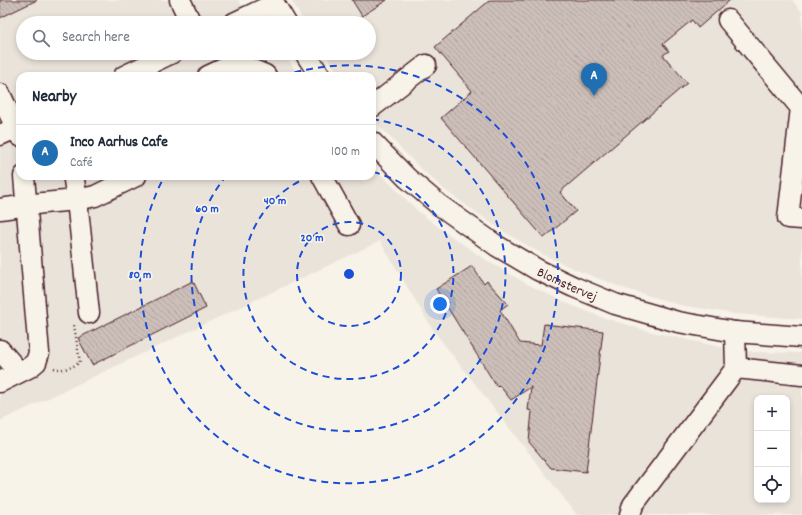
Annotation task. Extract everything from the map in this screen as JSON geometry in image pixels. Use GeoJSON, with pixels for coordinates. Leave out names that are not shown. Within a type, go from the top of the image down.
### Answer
{"type":"FeatureCollection","features":[{"type":"Feature","properties":{"kind":"street"},"geometry":{"type":"LineString","coordinates":[[180,0],[188,16]]}},
{"type":"Feature","properties":{"kind":"street"},"geometry":{"type":"LineString","coordinates":[[247,16],[273,2],[282,16]]}},
{"type":"Feature","properties":{"kind":"street"},"geometry":{"type":"LineString","coordinates":[[728,20],[801,108],[788,218],[802,219]]}},
{"type":"Feature","properties":{"kind":"street"},"geometry":{"type":"LineString","coordinates":[[132,72],[157,60]]}},
{"type":"Feature","properties":{"kind":"street"},"geometry":{"type":"LineString","coordinates":[[310,60],[317,72]]}},
{"type":"Feature","properties":{"kind":"street"},"geometry":{"type":"LineString","coordinates":[[217,72],[236,63],[258,72]]}},
{"type":"Feature","properties":{"kind":"street"},"geometry":{"type":"LineString","coordinates":[[376,104],[426,65]]}},
{"type":"Feature","properties":{"kind":"street"},"geometry":{"type":"LineString","coordinates":[[1,99],[14,131]]}},
{"type":"Feature","properties":{"kind":"street","name":"Blomstervej"},"geometry":{"type":"LineString","coordinates":[[376,146],[407,178],[438,204],[497,246],[538,270],[574,287],[615,304],[678,322],[735,332],[802,337]]}},
{"type":"Feature","properties":{"kind":"street"},"geometry":{"type":"LineString","coordinates":[[0,382],[30,367],[36,362],[39,353],[24,180]]}},
{"type":"Feature","properties":{"kind":"street"},"geometry":{"type":"LineString","coordinates":[[74,180],[89,313]]}},
{"type":"Feature","properties":{"kind":"street"},"geometry":{"type":"LineString","coordinates":[[0,209],[77,200],[95,196],[128,180]]}},
{"type":"Feature","properties":{"kind":"street"},"geometry":{"type":"LineString","coordinates":[[324,180],[349,226]]}},
{"type":"Feature","properties":{"kind":"street"},"geometry":{"type":"LineString","coordinates":[[630,515],[633,505],[736,368],[735,332]]}},
{"type":"Feature","properties":{"kind":"street"},"geometry":{"type":"LineString","coordinates":[[0,350],[19,372]]}},
{"type":"Feature","properties":{"kind":"street"},"geometry":{"type":"LineString","coordinates":[[736,368],[802,375]]}},
{"type":"Feature","properties":{"kind":"path"},"geometry":{"type":"LineString","coordinates":[[59,370],[73,367],[80,362],[74,321],[89,313]]}},
{"type":"Feature","properties":{"kind":"shaded area"},"geometry":{"type":"Polygon","coordinates":[[[0,0],[238,0],[250,16],[16,16],[16,60],[289,60],[296,72],[16,72],[16,180],[376,180],[376,170],[420,213],[448,234],[486,260],[527,284],[566,303],[601,317],[648,331],[720,347],[754,352],[802,353],[802,515],[577,515],[433,330],[380,241],[0,421],[0,0]]]}},
{"type":"Feature","properties":{"kind":"shaded area"},"geometry":{"type":"Polygon","coordinates":[[[291,0],[792,0],[802,12],[802,319],[735,314],[680,305],[623,288],[579,271],[544,255],[504,232],[446,191],[418,166],[376,122],[376,72],[337,72],[329,60],[376,60],[376,16],[301,16],[291,0]]]}},
{"type":"Feature","properties":{"kind":"building"},"geometry":{"type":"Polygon","coordinates":[[[0,0],[37,0],[0,18],[0,0]]]}},
{"type":"Feature","properties":{"kind":"building"},"geometry":{"type":"Polygon","coordinates":[[[352,0],[387,0],[362,16],[352,0]]]}},
{"type":"Feature","properties":{"kind":"building"},"geometry":{"type":"Polygon","coordinates":[[[490,0],[730,0],[698,28],[692,20],[663,44],[669,51],[663,55],[687,83],[560,192],[576,211],[544,238],[441,118],[472,91],[435,47],[490,0]]]}},
{"type":"Feature","properties":{"kind":"building"},"geometry":{"type":"Polygon","coordinates":[[[472,266],[484,284],[487,281],[508,304],[500,310],[520,343],[541,345],[544,324],[603,331],[586,472],[551,468],[529,442],[532,411],[528,410],[531,387],[511,400],[499,385],[497,387],[436,289],[472,266]]]}},
{"type":"Feature","properties":{"kind":"building"},"geometry":{"type":"Polygon","coordinates":[[[193,281],[206,308],[92,365],[78,338],[193,281]]]}},
{"type":"Feature","properties":{"kind":"place","name":"Inco Aarhus Cafe"},"geometry":{"type":"Point","coordinates":[594,96]}}]}
